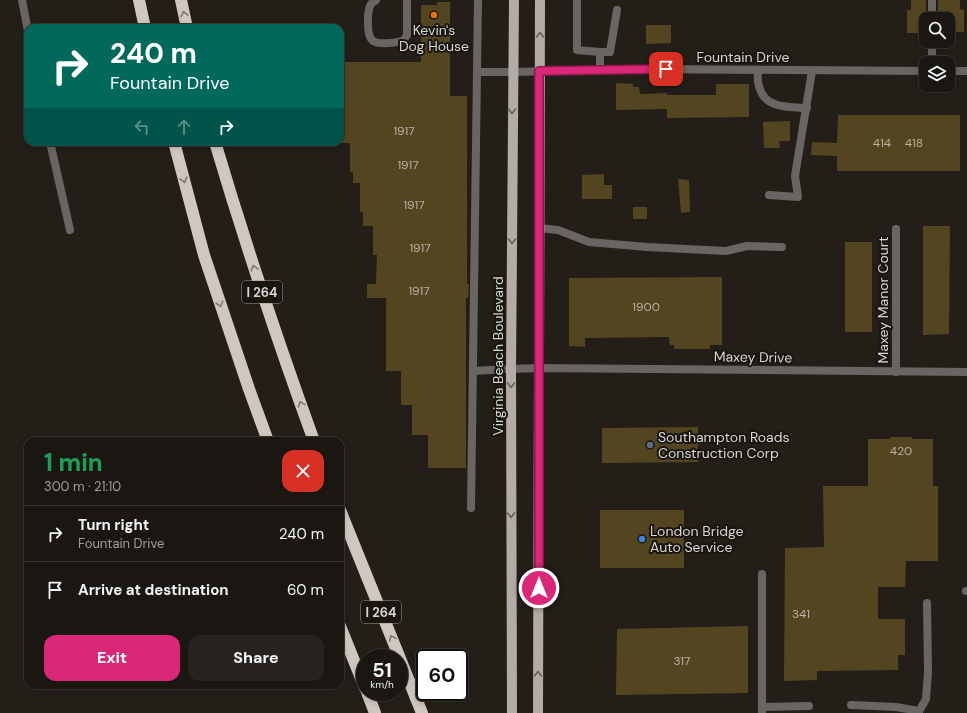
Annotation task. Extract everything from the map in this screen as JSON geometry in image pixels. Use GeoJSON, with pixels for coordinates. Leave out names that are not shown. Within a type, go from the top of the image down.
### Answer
{"type":"FeatureCollection","features":[{"type":"Feature","properties":{"kind":"highway"},"geometry":{"type":"LineString","coordinates":[[139,0],[144,24]]}},
{"type":"Feature","properties":{"kind":"highway"},"geometry":{"type":"LineString","coordinates":[[181,0],[186,24]]}},
{"type":"Feature","properties":{"kind":"highway"},"geometry":{"type":"LineString","coordinates":[[175,146],[204,255],[267,437]]}},
{"type":"Feature","properties":{"kind":"highway","name":"I 264"},"geometry":{"type":"LineString","coordinates":[[216,146],[272,322],[313,437]]}},
{"type":"Feature","properties":{"kind":"highway","name":"I 264"},"geometry":{"type":"LineString","coordinates":[[344,520],[422,713]]}},
{"type":"Feature","properties":{"kind":"highway","name":"I 264"},"geometry":{"type":"LineString","coordinates":[[344,636],[356,666]]}},
{"type":"Feature","properties":{"kind":"highway"},"geometry":{"type":"LineString","coordinates":[[370,701],[375,713]]}},
{"type":"Feature","properties":{"kind":"main road","name":"Virginia Beach Boulevard"},"geometry":{"type":"LineString","coordinates":[[512,713],[511,369],[514,0]]}},
{"type":"Feature","properties":{"kind":"main road"},"geometry":{"type":"LineString","coordinates":[[538,713],[540,0]]}},
{"type":"Feature","properties":{"kind":"street"},"geometry":{"type":"LineString","coordinates":[[22,0],[27,24]]}},
{"type":"Feature","properties":{"kind":"street"},"geometry":{"type":"LineString","coordinates":[[376,0],[371,4],[368,12],[368,33],[369,38],[373,42],[378,43],[399,42],[404,40],[407,35],[407,0]]}},
{"type":"Feature","properties":{"kind":"street"},"geometry":{"type":"LineString","coordinates":[[471,508],[478,0]]}},
{"type":"Feature","properties":{"kind":"street"},"geometry":{"type":"LineString","coordinates":[[577,0],[577,50],[610,52],[617,10]]}},
{"type":"Feature","properties":{"kind":"street"},"geometry":{"type":"LineString","coordinates":[[932,0],[932,12]]}},
{"type":"Feature","properties":{"kind":"street"},"geometry":{"type":"LineString","coordinates":[[600,52],[600,69]]}},
{"type":"Feature","properties":{"kind":"street","name":"Fountain Drive"},"geometry":{"type":"LineString","coordinates":[[477,72],[600,69],[919,71]]}},
{"type":"Feature","properties":{"kind":"street"},"geometry":{"type":"LineString","coordinates":[[758,70],[759,87],[764,98],[772,104],[785,107],[807,108]]}},
{"type":"Feature","properties":{"kind":"street"},"geometry":{"type":"LineString","coordinates":[[769,195],[798,197],[795,176],[812,71]]}},
{"type":"Feature","properties":{"kind":"street"},"geometry":{"type":"LineString","coordinates":[[955,71],[967,71]]}},
{"type":"Feature","properties":{"kind":"street"},"geometry":{"type":"LineString","coordinates":[[51,146],[70,230]]}},
{"type":"Feature","properties":{"kind":"street"},"geometry":{"type":"LineString","coordinates":[[539,228],[558,230],[589,242],[647,247],[726,251],[747,246],[782,247]]}},
{"type":"Feature","properties":{"kind":"street","name":"Maxey Manor Court"},"geometry":{"type":"LineString","coordinates":[[896,229],[896,372]]}},
{"type":"Feature","properties":{"kind":"street","name":"Maxey Drive"},"geometry":{"type":"LineString","coordinates":[[473,371],[539,368],[967,372]]}},
{"type":"Feature","properties":{"kind":"street"},"geometry":{"type":"LineString","coordinates":[[762,574],[762,710],[810,706]]}},
{"type":"Feature","properties":{"kind":"street"},"geometry":{"type":"LineString","coordinates":[[852,705],[896,707],[918,712],[926,699],[928,679],[927,603]]}},
{"type":"Feature","properties":{"kind":"building"},"geometry":{"type":"Polygon","coordinates":[[[911,0],[926,0],[926,12],[919,12],[919,33],[907,33],[907,10],[911,10],[911,0]]]}},
{"type":"Feature","properties":{"kind":"building"},"geometry":{"type":"Polygon","coordinates":[[[938,0],[960,0],[960,9],[964,10],[964,32],[955,32],[955,12],[938,12],[938,0]]]}},
{"type":"Feature","properties":{"kind":"building"},"geometry":{"type":"Polygon","coordinates":[[[437,2],[450,2],[450,96],[467,96],[467,284],[469,284],[468,298],[466,298],[466,468],[428,468],[428,435],[412,435],[412,405],[401,405],[401,371],[386,371],[386,298],[367,298],[367,284],[376,284],[377,255],[373,255],[373,226],[363,226],[363,212],[360,212],[360,183],[353,183],[353,172],[350,172],[350,143],[344,143],[344,62],[421,62],[421,5],[437,5],[437,2]]]}},
{"type":"Feature","properties":{"kind":"building"},"geometry":{"type":"Polygon","coordinates":[[[646,25],[671,25],[671,43],[646,44],[646,25]]]}},
{"type":"Feature","properties":{"kind":"building"},"geometry":{"type":"Polygon","coordinates":[[[616,83],[633,84],[633,87],[639,87],[640,94],[667,93],[667,95],[716,95],[716,84],[749,84],[749,117],[667,118],[667,109],[616,110],[616,83]]]}},
{"type":"Feature","properties":{"kind":"building"},"geometry":{"type":"Polygon","coordinates":[[[838,115],[960,115],[960,171],[837,171],[837,156],[811,155],[812,142],[837,143],[838,115]]]}},
{"type":"Feature","properties":{"kind":"building"},"geometry":{"type":"Polygon","coordinates":[[[790,121],[790,141],[779,141],[780,148],[764,148],[763,122],[790,121]]]}},
{"type":"Feature","properties":{"kind":"building"},"geometry":{"type":"Polygon","coordinates":[[[604,174],[604,185],[612,185],[612,199],[582,199],[582,175],[604,174]]]}},
{"type":"Feature","properties":{"kind":"building"},"geometry":{"type":"Polygon","coordinates":[[[678,179],[689,180],[690,212],[681,213],[678,179]]]}},
{"type":"Feature","properties":{"kind":"building"},"geometry":{"type":"Polygon","coordinates":[[[633,207],[647,207],[647,219],[633,219],[633,207]]]}},
{"type":"Feature","properties":{"kind":"building"},"geometry":{"type":"Polygon","coordinates":[[[923,226],[950,226],[949,334],[923,335],[923,226]]]}},
{"type":"Feature","properties":{"kind":"building"},"geometry":{"type":"Polygon","coordinates":[[[845,242],[872,242],[872,332],[845,332],[845,242]]]}},
{"type":"Feature","properties":{"kind":"building"},"geometry":{"type":"Polygon","coordinates":[[[722,277],[722,345],[710,345],[710,349],[674,349],[674,345],[670,345],[669,337],[585,338],[585,347],[569,346],[569,278],[722,277]]]}},
{"type":"Feature","properties":{"kind":"building","name":"Southampton Roads Construction Corp"},"geometry":{"type":"Polygon","coordinates":[[[698,427],[698,462],[602,463],[602,428],[698,427]]]}},
{"type":"Feature","properties":{"kind":"building"},"geometry":{"type":"Polygon","coordinates":[[[890,437],[933,439],[933,486],[938,486],[938,561],[906,561],[905,587],[878,587],[878,619],[905,619],[905,655],[898,655],[898,670],[817,671],[817,680],[784,681],[785,548],[824,547],[823,486],[868,486],[868,439],[890,439],[890,437]]]}},
{"type":"Feature","properties":{"kind":"building","name":"London Bridge Auto Service"},"geometry":{"type":"Polygon","coordinates":[[[600,510],[684,510],[684,568],[600,568],[600,510]]]}},
{"type":"Feature","properties":{"kind":"building"},"geometry":{"type":"Polygon","coordinates":[[[748,626],[748,693],[616,695],[617,629],[748,626]]]}},
{"type":"Feature","properties":{"kind":"place","name":"Kevin's Dog House"},"geometry":{"type":"Point","coordinates":[434,15]}},
{"type":"Feature","properties":{"kind":"place","name":"Southampton Roads Construction Corp"},"geometry":{"type":"Point","coordinates":[650,445]}},
{"type":"Feature","properties":{"kind":"place","name":"London Bridge Auto Service"},"geometry":{"type":"Point","coordinates":[642,539]}},
{"type":"Feature","properties":{"kind":"route"},"geometry":{"type":"LineString","coordinates":[[539,588],[539,71],[666,69]]}}]}
